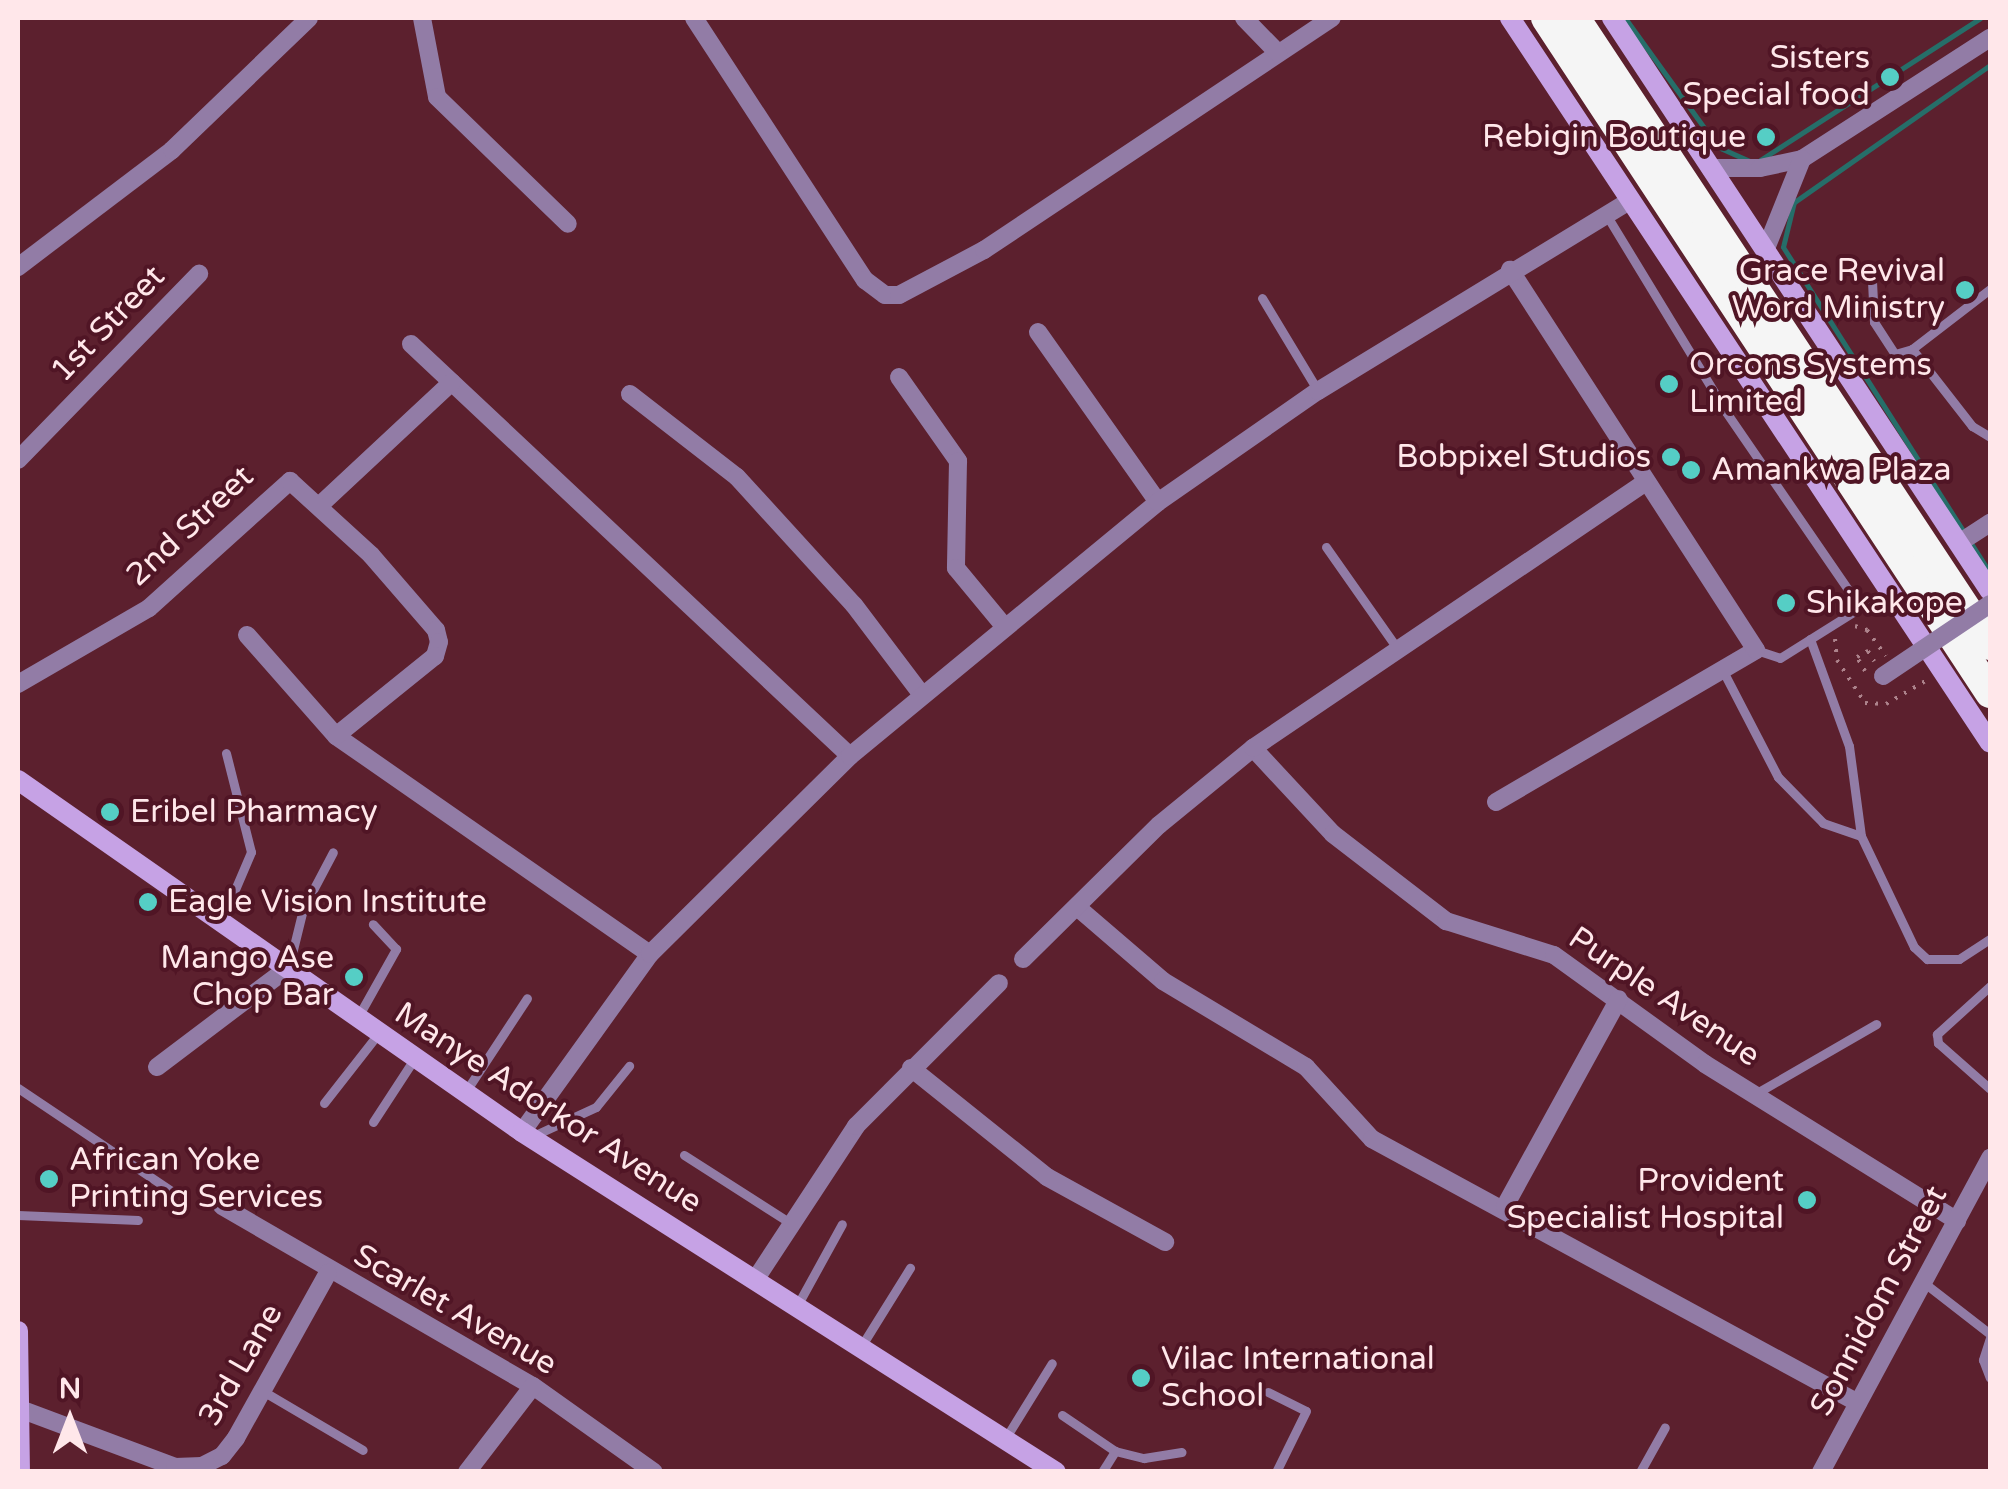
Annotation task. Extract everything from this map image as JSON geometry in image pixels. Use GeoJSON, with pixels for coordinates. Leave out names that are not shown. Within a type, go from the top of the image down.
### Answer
{"type":"FeatureCollection","features":[{"type":"Feature","properties":{"kind":"highway"},"geometry":{"type":"LineString","coordinates":[[1546,18],[1990,693]]}},
{"type":"Feature","properties":{"kind":"highway"},"geometry":{"type":"LineString","coordinates":[[1575,18],[1990,645]]}},
{"type":"Feature","properties":{"kind":"main road"},"geometry":{"type":"LineString","coordinates":[[1510,18],[1990,743]]}},
{"type":"Feature","properties":{"kind":"main road"},"geometry":{"type":"LineString","coordinates":[[1612,18],[1990,590]]}},
{"type":"Feature","properties":{"kind":"main road","name":"Manye Adorkor Avenue"},"geometry":{"type":"LineString","coordinates":[[18,780],[286,972],[526,1134],[757,1277],[1056,1472]]}},
{"type":"Feature","properties":{"kind":"main road"},"geometry":{"type":"LineString","coordinates":[[18,1331],[20,1472]]}},
{"type":"Feature","properties":{"kind":"street"},"geometry":{"type":"LineString","coordinates":[[18,267],[172,150],[308,18]]}},
{"type":"Feature","properties":{"kind":"street"},"geometry":{"type":"LineString","coordinates":[[422,18],[437,97],[568,224]]}},
{"type":"Feature","properties":{"kind":"street"},"geometry":{"type":"LineString","coordinates":[[694,18],[865,280],[885,295],[984,250],[1332,18]]}},
{"type":"Feature","properties":{"kind":"street"},"geometry":{"type":"LineString","coordinates":[[1244,18],[1278,53]]}},
{"type":"Feature","properties":{"kind":"street"},"geometry":{"type":"LineString","coordinates":[[1710,168],[1802,160],[1990,38]]}},
{"type":"Feature","properties":{"kind":"street"},"geometry":{"type":"LineString","coordinates":[[1766,251],[1802,160]]}},
{"type":"Feature","properties":{"kind":"street"},"geometry":{"type":"LineString","coordinates":[[526,1134],[650,954],[850,756],[922,695],[1158,502],[1318,391],[1629,200]]}},
{"type":"Feature","properties":{"kind":"street"},"geometry":{"type":"LineString","coordinates":[[1496,802],[1756,650],[1510,270]]}},
{"type":"Feature","properties":{"kind":"street","name":"1st Street"},"geometry":{"type":"LineString","coordinates":[[18,460],[199,274]]}},
{"type":"Feature","properties":{"kind":"street"},"geometry":{"type":"LineString","coordinates":[[1038,332],[1158,502]]}},
{"type":"Feature","properties":{"kind":"street"},"geometry":{"type":"LineString","coordinates":[[411,344],[850,756]]}},
{"type":"Feature","properties":{"kind":"street"},"geometry":{"type":"LineString","coordinates":[[900,377],[958,461],[956,568],[1004,626]]}},
{"type":"Feature","properties":{"kind":"street"},"geometry":{"type":"LineString","coordinates":[[336,736],[435,656],[438,642],[436,630],[320,505],[452,382]]}},
{"type":"Feature","properties":{"kind":"street"},"geometry":{"type":"LineString","coordinates":[[630,394],[736,478],[854,605],[922,695]]}},
{"type":"Feature","properties":{"kind":"street","name":"2nd Street"},"geometry":{"type":"LineString","coordinates":[[18,684],[149,608],[282,482],[301,486],[320,505]]}},
{"type":"Feature","properties":{"kind":"street"},"geometry":{"type":"LineString","coordinates":[[1023,959],[1159,826],[1253,748],[1645,483]]}},
{"type":"Feature","properties":{"kind":"street"},"geometry":{"type":"LineString","coordinates":[[1959,543],[1990,524]]}},
{"type":"Feature","properties":{"kind":"street"},"geometry":{"type":"LineString","coordinates":[[1883,676],[1990,604]]}},
{"type":"Feature","properties":{"kind":"street"},"geometry":{"type":"LineString","coordinates":[[247,634],[336,736],[650,954]]}},
{"type":"Feature","properties":{"kind":"street","name":"Purple Avenue"},"geometry":{"type":"LineString","coordinates":[[1253,748],[1333,834],[1446,922],[1554,955],[1754,1094],[1957,1221]]}},
{"type":"Feature","properties":{"kind":"street"},"geometry":{"type":"LineString","coordinates":[[1077,907],[1163,981],[1306,1067],[1372,1139],[1504,1206],[1858,1403]]}},
{"type":"Feature","properties":{"kind":"street"},"geometry":{"type":"LineString","coordinates":[[157,1067],[286,972]]}},
{"type":"Feature","properties":{"kind":"street"},"geometry":{"type":"LineString","coordinates":[[757,1277],[856,1126],[999,984]]}},
{"type":"Feature","properties":{"kind":"street"},"geometry":{"type":"LineString","coordinates":[[1504,1206],[1619,999]]}},
{"type":"Feature","properties":{"kind":"street"},"geometry":{"type":"LineString","coordinates":[[911,1068],[1048,1178],[1166,1242]]}},
{"type":"Feature","properties":{"kind":"street","name":"Sonnidom Street"},"geometry":{"type":"LineString","coordinates":[[1821,1472],[1990,1158]]}},
{"type":"Feature","properties":{"kind":"street","name":"Scarlet Avenue"},"geometry":{"type":"LineString","coordinates":[[222,1206],[328,1273],[533,1386],[654,1472]]}},
{"type":"Feature","properties":{"kind":"street","name":"3rd Lane"},"geometry":{"type":"LineString","coordinates":[[20,1410],[175,1467],[202,1466],[222,1456],[328,1273]]}},
{"type":"Feature","properties":{"kind":"street"},"geometry":{"type":"LineString","coordinates":[[467,1472],[533,1386]]}},
{"type":"Feature","properties":{"kind":"lane"},"geometry":{"type":"LineString","coordinates":[[1606,213],[1726,412],[1860,607]]}},
{"type":"Feature","properties":{"kind":"lane"},"geometry":{"type":"LineString","coordinates":[[1872,281],[1874,322],[1894,354],[1912,348],[1990,289]]}},
{"type":"Feature","properties":{"kind":"lane"},"geometry":{"type":"LineString","coordinates":[[1262,298],[1318,391]]}},
{"type":"Feature","properties":{"kind":"lane"},"geometry":{"type":"LineString","coordinates":[[1912,348],[1972,426],[1990,436]]}},
{"type":"Feature","properties":{"kind":"lane"},"geometry":{"type":"LineString","coordinates":[[1326,547],[1397,648]]}},
{"type":"Feature","properties":{"kind":"lane"},"geometry":{"type":"LineString","coordinates":[[1756,650],[1780,658],[1888,590]]}},
{"type":"Feature","properties":{"kind":"lane"},"geometry":{"type":"LineString","coordinates":[[1810,639],[1849,746],[1861,836],[1914,947],[1927,959],[1959,959],[1990,939]]}},
{"type":"Feature","properties":{"kind":"lane"},"geometry":{"type":"LineString","coordinates":[[1723,671],[1778,777],[1822,823],[1861,836]]}},
{"type":"Feature","properties":{"kind":"lane"},"geometry":{"type":"LineString","coordinates":[[220,925],[252,852],[226,752]]}},
{"type":"Feature","properties":{"kind":"lane"},"geometry":{"type":"LineString","coordinates":[[286,972],[302,909],[332,852]]}},
{"type":"Feature","properties":{"kind":"lane"},"geometry":{"type":"LineString","coordinates":[[356,1020],[396,949],[373,924]]}},
{"type":"Feature","properties":{"kind":"lane"},"geometry":{"type":"LineString","coordinates":[[1989,1085],[1938,1043],[1937,1034],[1990,986]]}},
{"type":"Feature","properties":{"kind":"lane"},"geometry":{"type":"LineString","coordinates":[[465,1093],[527,998]]}},
{"type":"Feature","properties":{"kind":"lane"},"geometry":{"type":"LineString","coordinates":[[1754,1094],[1876,1024]]}},
{"type":"Feature","properties":{"kind":"lane"},"geometry":{"type":"LineString","coordinates":[[324,1102],[378,1034]]}},
{"type":"Feature","properties":{"kind":"lane"},"geometry":{"type":"LineString","coordinates":[[373,1122],[414,1058]]}},
{"type":"Feature","properties":{"kind":"lane"},"geometry":{"type":"LineString","coordinates":[[526,1134],[596,1107],[630,1066]]}},
{"type":"Feature","properties":{"kind":"lane"},"geometry":{"type":"LineString","coordinates":[[18,1088],[170,1190]]}},
{"type":"Feature","properties":{"kind":"lane"},"geometry":{"type":"LineString","coordinates":[[684,1155],[792,1224]]}},
{"type":"Feature","properties":{"kind":"lane"},"geometry":{"type":"LineString","coordinates":[[18,1215],[138,1220]]}},
{"type":"Feature","properties":{"kind":"lane"},"geometry":{"type":"LineString","coordinates":[[798,1304],[842,1224]]}},
{"type":"Feature","properties":{"kind":"lane"},"geometry":{"type":"LineString","coordinates":[[862,1345],[910,1268]]}},
{"type":"Feature","properties":{"kind":"lane"},"geometry":{"type":"LineString","coordinates":[[1923,1282],[1990,1336],[1983,1360],[1990,1378]]}},
{"type":"Feature","properties":{"kind":"lane"},"geometry":{"type":"LineString","coordinates":[[1005,1438],[1052,1363]]}},
{"type":"Feature","properties":{"kind":"lane"},"geometry":{"type":"LineString","coordinates":[[262,1390],[363,1450]]}},
{"type":"Feature","properties":{"kind":"lane"},"geometry":{"type":"LineString","coordinates":[[1268,1392],[1306,1411],[1276,1472]]}},
{"type":"Feature","properties":{"kind":"lane"},"geometry":{"type":"LineString","coordinates":[[1062,1415],[1115,1452],[1144,1458],[1182,1452]]}},
{"type":"Feature","properties":{"kind":"lane"},"geometry":{"type":"LineString","coordinates":[[1640,1472],[1665,1427]]}},
{"type":"Feature","properties":{"kind":"lane"},"geometry":{"type":"LineString","coordinates":[[1102,1472],[1115,1452]]}},
{"type":"Feature","properties":{"kind":"waterway"},"geometry":{"type":"LineString","coordinates":[[1625,18],[1718,147],[1751,162]]}},
{"type":"Feature","properties":{"kind":"waterway"},"geometry":{"type":"LineString","coordinates":[[1760,160],[1980,18]]}},
{"type":"Feature","properties":{"kind":"waterway"},"geometry":{"type":"LineString","coordinates":[[1990,65],[1794,202],[1783,247],[1990,573]]}},
{"type":"Feature","properties":{"kind":"place","name":"Sisters Special food"},"geometry":{"type":"Point","coordinates":[1890,77]}},
{"type":"Feature","properties":{"kind":"place","name":"Rebigin Boutique"},"geometry":{"type":"Point","coordinates":[1766,137]}},
{"type":"Feature","properties":{"kind":"place","name":"Grace Revival Word Ministry"},"geometry":{"type":"Point","coordinates":[1965,290]}},
{"type":"Feature","properties":{"kind":"place","name":"Orcons Systems Limited"},"geometry":{"type":"Point","coordinates":[1669,384]}},
{"type":"Feature","properties":{"kind":"place","name":"Bobpixel Studios"},"geometry":{"type":"Point","coordinates":[1671,457]}},
{"type":"Feature","properties":{"kind":"place","name":"Amankwa Plaza"},"geometry":{"type":"Point","coordinates":[1691,470]}},
{"type":"Feature","properties":{"kind":"place","name":"Shikakope"},"geometry":{"type":"Point","coordinates":[1786,603]}},
{"type":"Feature","properties":{"kind":"place","name":"Eribel Pharmacy"},"geometry":{"type":"Point","coordinates":[110,812]}},
{"type":"Feature","properties":{"kind":"place","name":"Eagle Vision Institute"},"geometry":{"type":"Point","coordinates":[148,902]}},
{"type":"Feature","properties":{"kind":"place","name":"Mango Ase Chop Bar"},"geometry":{"type":"Point","coordinates":[354,977]}},
{"type":"Feature","properties":{"kind":"place","name":"African Yoke Printing Services"},"geometry":{"type":"Point","coordinates":[49,1179]}},
{"type":"Feature","properties":{"kind":"place","name":"Provident Specialist Hospital"},"geometry":{"type":"Point","coordinates":[1807,1200]}},
{"type":"Feature","properties":{"kind":"place","name":"Vilac International School"},"geometry":{"type":"Point","coordinates":[1141,1378]}}]}
